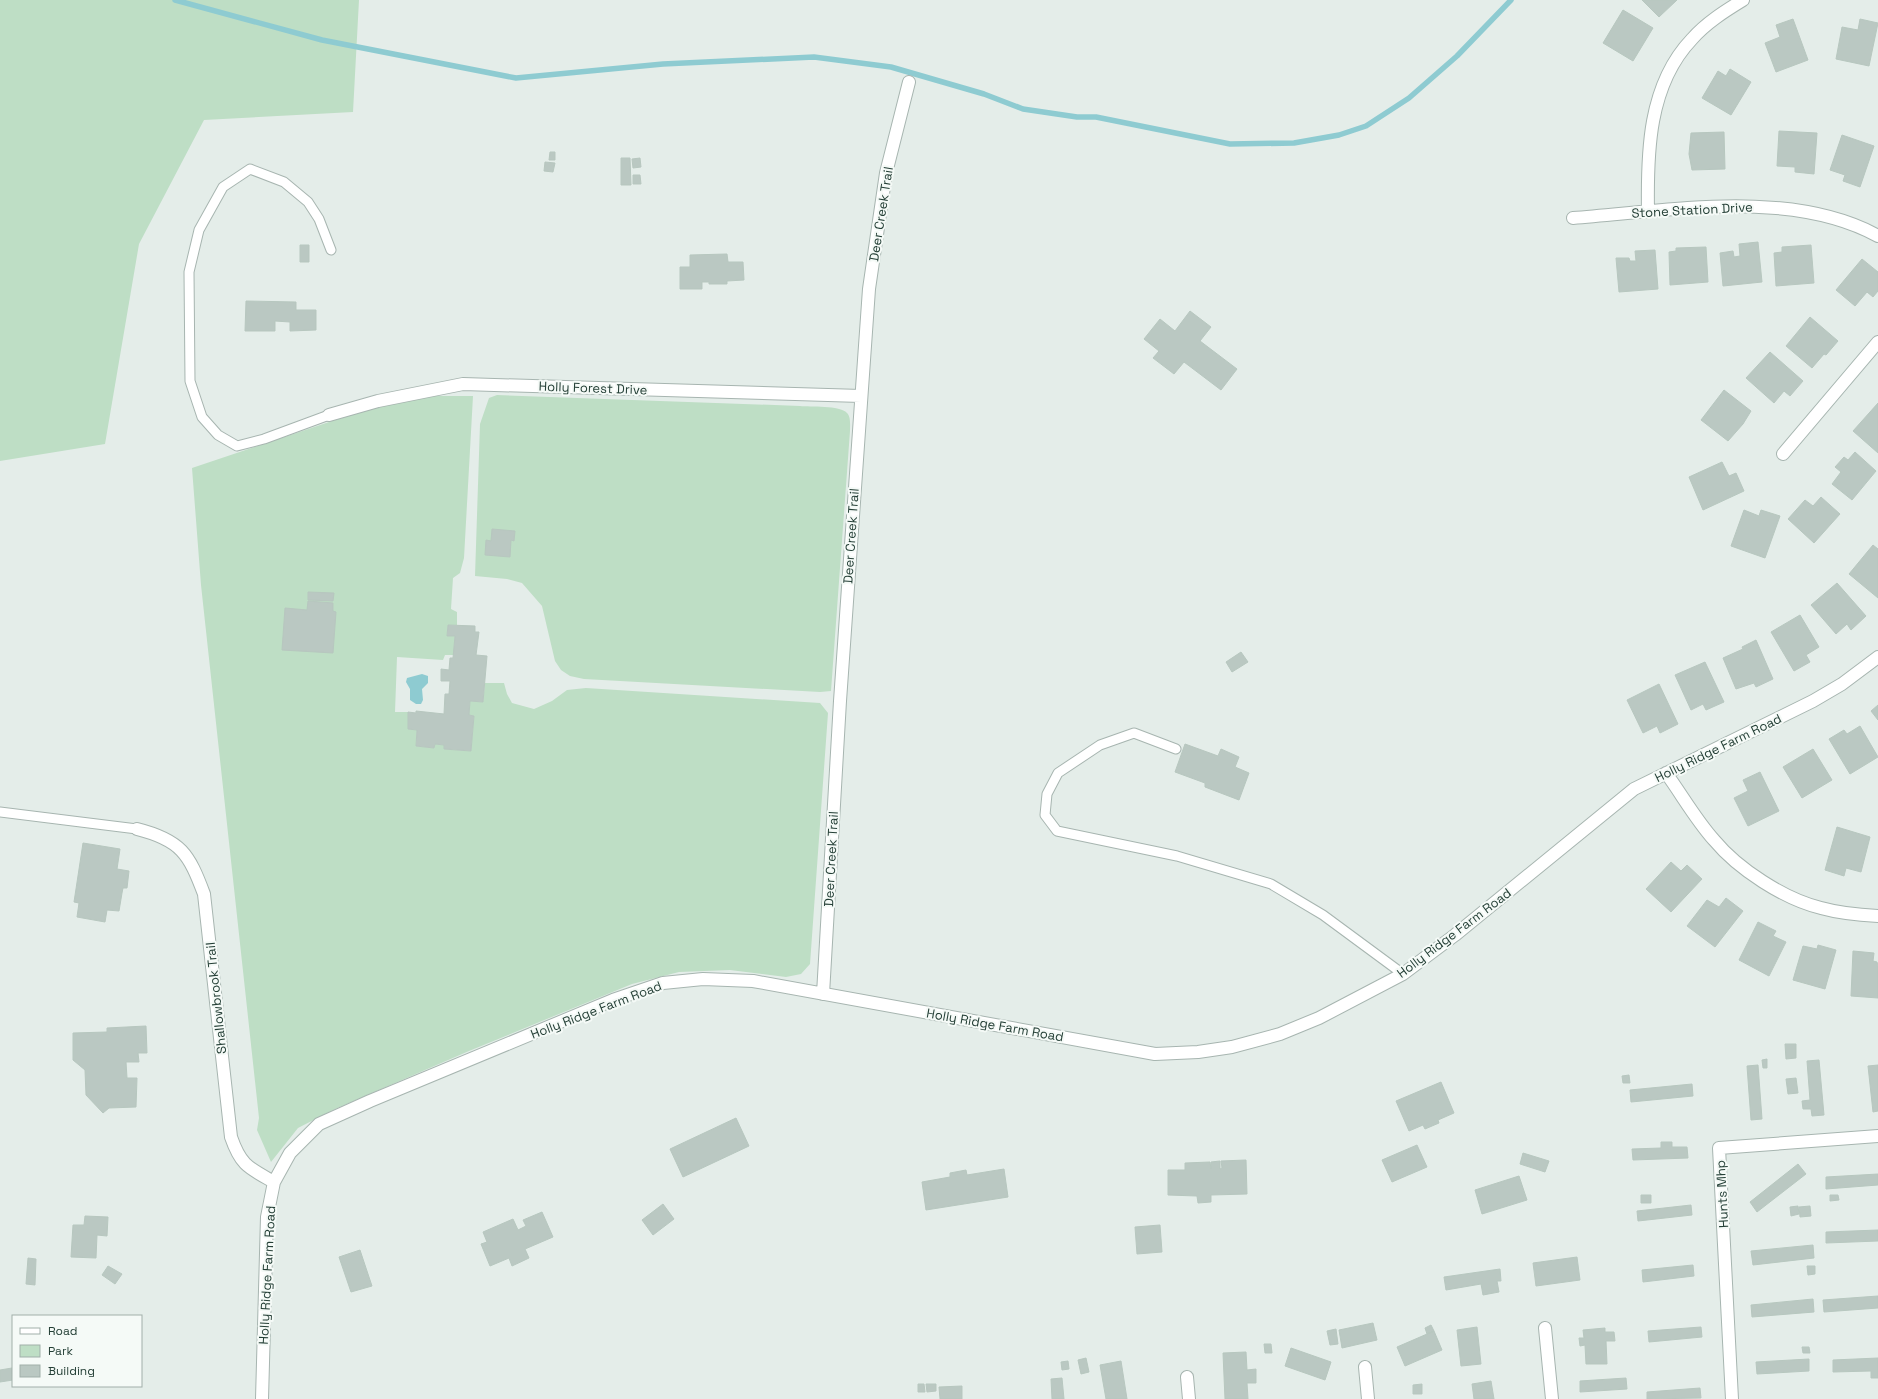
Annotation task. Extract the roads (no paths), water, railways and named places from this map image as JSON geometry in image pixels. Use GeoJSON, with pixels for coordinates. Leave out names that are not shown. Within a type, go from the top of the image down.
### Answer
{"type":"FeatureCollection","features":[{"type":"Feature","properties":{"kind":"street"},"geometry":{"type":"LineString","coordinates":[[1648,212],[1648,176],[1654,110],[1672,65],[1691,39],[1723,12],[1743,0]]}},
{"type":"Feature","properties":{"kind":"street","name":"Deer Creek Trail"},"geometry":{"type":"LineString","coordinates":[[823,994],[860,396],[869,289],[886,172],[909,82]]}},
{"type":"Feature","properties":{"kind":"street","name":"Stone Station Drive"},"geometry":{"type":"LineString","coordinates":[[1573,218],[1699,207],[1757,206],[1794,210],[1832,217],[1878,236]]}},
{"type":"Feature","properties":{"kind":"street"},"geometry":{"type":"LineString","coordinates":[[1783,454],[1810,425],[1878,342]]}},
{"type":"Feature","properties":{"kind":"street","name":"Holly Forest Drive"},"geometry":{"type":"LineString","coordinates":[[329,415],[378,401],[464,384],[860,396]]}},
{"type":"Feature","properties":{"kind":"street","name":"Holly Ridge Farm Road"},"geometry":{"type":"LineString","coordinates":[[262,1399],[267,1217],[274,1182],[290,1153],[318,1124],[370,1100],[613,1000],[663,983],[703,979],[753,981],[1156,1054],[1198,1052],[1232,1047],[1280,1034],[1319,1018],[1403,974],[1461,930],[1634,789],[1813,701],[1842,684],[1878,657]]}},
{"type":"Feature","properties":{"kind":"street"},"geometry":{"type":"LineString","coordinates":[[1666,773],[1714,840],[1745,870],[1783,893],[1820,908],[1854,915],[1878,916]]}},
{"type":"Feature","properties":{"kind":"street","name":"Shallowbrook Trail"},"geometry":{"type":"LineString","coordinates":[[137,829],[157,834],[172,841],[185,854],[195,870],[204,894],[231,1137],[237,1155],[246,1166],[274,1182]]}},
{"type":"Feature","properties":{"kind":"street","name":"Hunts Mhp"},"geometry":{"type":"LineString","coordinates":[[1732,1399],[1719,1148],[1878,1136]]}},
{"type":"Feature","properties":{"kind":"street"},"geometry":{"type":"LineString","coordinates":[[1545,1328],[1552,1399]]}},
{"type":"Feature","properties":{"kind":"street"},"geometry":{"type":"LineString","coordinates":[[1366,1367],[1368,1399]]}},
{"type":"Feature","properties":{"kind":"street"},"geometry":{"type":"LineString","coordinates":[[1187,1377],[1189,1399]]}},
{"type":"Feature","properties":{"kind":"lane"},"geometry":{"type":"LineString","coordinates":[[329,415],[264,440],[237,446],[218,435],[202,417],[190,380],[190,272],[199,230],[223,187],[250,169],[284,182],[308,202],[319,219],[331,250]]}},
{"type":"Feature","properties":{"kind":"lane"},"geometry":{"type":"LineString","coordinates":[[1176,749],[1134,733],[1100,744],[1058,773],[1047,794],[1045,815],[1057,831],[1177,856],[1271,884],[1323,915],[1403,974]]}},
{"type":"Feature","properties":{"kind":"lane"},"geometry":{"type":"LineString","coordinates":[[0,812],[137,829]]}},
{"type":"Feature","properties":{"kind":"water"},"geometry":{"type":"Polygon","coordinates":[[[422,674],[428,676],[428,683],[422,689],[423,700],[421,704],[416,704],[410,700],[410,689],[406,682],[407,678],[422,674]]]}},
{"type":"Feature","properties":{"kind":"waterway"},"geometry":{"type":"LineString","coordinates":[[175,0],[322,40],[516,78],[663,64],[814,57],[891,67],[984,94],[1023,109],[1077,117],[1096,117],[1230,144],[1294,143],[1339,135],[1366,126],[1409,98],[1457,56],[1511,0]]}}]}
